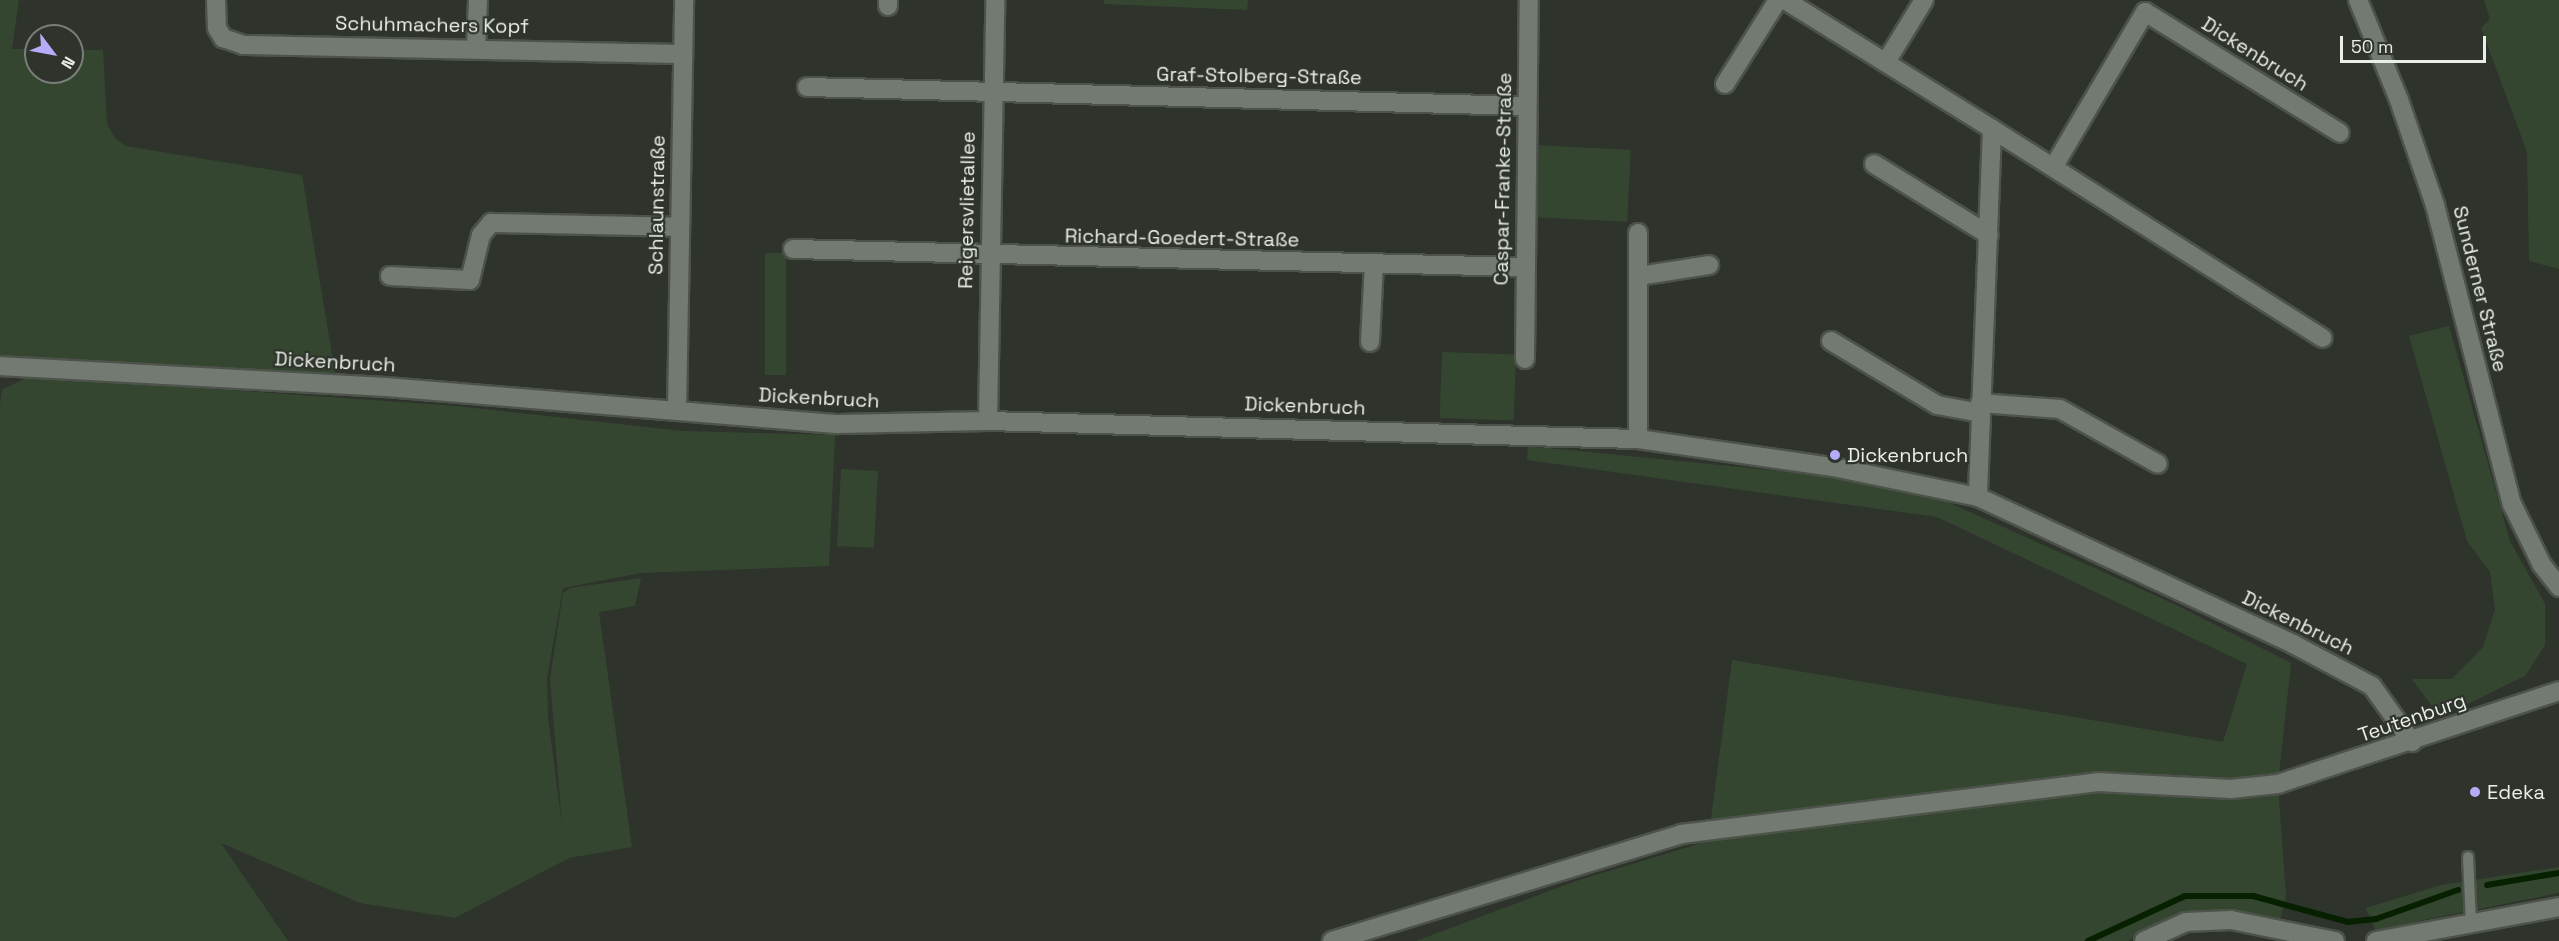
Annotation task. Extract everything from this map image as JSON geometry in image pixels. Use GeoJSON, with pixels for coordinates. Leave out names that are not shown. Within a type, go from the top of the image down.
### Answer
{"type":"FeatureCollection","features":[{"type":"Feature","properties":{"kind":"street","name":"Schuhmachers Kopf"},"geometry":{"type":"LineString","coordinates":[[216,0],[217,28],[233,44],[681,54]]}},
{"type":"Feature","properties":{"kind":"street"},"geometry":{"type":"LineString","coordinates":[[476,48],[478,0]]}},
{"type":"Feature","properties":{"kind":"street","name":"Schlaunstraße"},"geometry":{"type":"LineString","coordinates":[[677,411],[678,226],[684,0]]}},
{"type":"Feature","properties":{"kind":"street","name":"Reigersvlietallee"},"geometry":{"type":"LineString","coordinates":[[988,421],[988,255],[994,0]]}},
{"type":"Feature","properties":{"kind":"street","name":"Caspar-Franke-Straße"},"geometry":{"type":"LineString","coordinates":[[1525,359],[1524,267],[1529,0]]}},
{"type":"Feature","properties":{"kind":"street"},"geometry":{"type":"LineString","coordinates":[[1725,84],[1778,0]]}},
{"type":"Feature","properties":{"kind":"street"},"geometry":{"type":"LineString","coordinates":[[1785,0],[2055,166],[2323,338]]}},
{"type":"Feature","properties":{"kind":"street"},"geometry":{"type":"LineString","coordinates":[[1886,62],[1924,0]]}},
{"type":"Feature","properties":{"kind":"street","name":"Sunderner Straße"},"geometry":{"type":"LineString","coordinates":[[2358,0],[2399,100],[2435,205],[2512,504],[2542,565],[2559,587]]}},
{"type":"Feature","properties":{"kind":"street","name":"Dickenbruch"},"geometry":{"type":"LineString","coordinates":[[2055,166],[2145,12],[2340,133]]}},
{"type":"Feature","properties":{"kind":"street","name":"Graf-Stolberg-Straße"},"geometry":{"type":"LineString","coordinates":[[807,87],[991,94],[1527,106]]}},
{"type":"Feature","properties":{"kind":"street"},"geometry":{"type":"LineString","coordinates":[[1978,497],[1992,129]]}},
{"type":"Feature","properties":{"kind":"street"},"geometry":{"type":"LineString","coordinates":[[1874,164],[1989,235]]}},
{"type":"Feature","properties":{"kind":"street"},"geometry":{"type":"LineString","coordinates":[[390,276],[470,280],[481,235],[491,223],[678,226]]}},
{"type":"Feature","properties":{"kind":"street"},"geometry":{"type":"LineString","coordinates":[[1638,233],[1640,276],[1638,439]]}},
{"type":"Feature","properties":{"kind":"street","name":"Richard-Goedert-Straße"},"geometry":{"type":"LineString","coordinates":[[793,249],[1524,267]]}},
{"type":"Feature","properties":{"kind":"street"},"geometry":{"type":"LineString","coordinates":[[1370,342],[1374,264]]}},
{"type":"Feature","properties":{"kind":"street"},"geometry":{"type":"LineString","coordinates":[[1640,276],[1709,265]]}},
{"type":"Feature","properties":{"kind":"street"},"geometry":{"type":"LineString","coordinates":[[1831,341],[1937,405],[2060,409],[2158,464]]}},
{"type":"Feature","properties":{"kind":"street","name":"Dickenbruch"},"geometry":{"type":"LineString","coordinates":[[0,366],[386,387],[838,424],[988,421],[1638,439],[1896,478],[1978,497],[2353,675],[2372,686],[2412,742]]}},
{"type":"Feature","properties":{"kind":"street","name":"Teutenburg"},"geometry":{"type":"LineString","coordinates":[[1332,941],[1681,834],[2098,782],[2231,789],[2278,784],[2412,742],[2559,691]]}},
{"type":"Feature","properties":{"kind":"street"},"geometry":{"type":"LineString","coordinates":[[2376,941],[2420,938],[2470,916],[2559,907]]}},
{"type":"Feature","properties":{"kind":"street"},"geometry":{"type":"LineString","coordinates":[[2144,941],[2186,922],[2230,920],[2335,941]]}},
{"type":"Feature","properties":{"kind":"lane"},"geometry":{"type":"LineString","coordinates":[[2468,857],[2470,916]]}},
{"type":"Feature","properties":{"kind":"green space"},"geometry":{"type":"Polygon","coordinates":[[[0,0],[19,0],[12,49],[24,49],[24,84],[84,84],[84,50],[103,50],[107,124],[115,138],[126,146],[302,175],[337,384],[0,356],[0,0]]]}},
{"type":"Feature","properties":{"kind":"green space"},"geometry":{"type":"Polygon","coordinates":[[[1104,0],[1248,0],[1247,10],[1104,4],[1104,0]]]}},
{"type":"Feature","properties":{"kind":"green space"},"geometry":{"type":"Polygon","coordinates":[[[2484,0],[2559,0],[2559,269],[2529,261],[2527,152],[2481,28],[2490,19],[2484,0]]]}},
{"type":"Feature","properties":{"kind":"green space"},"geometry":{"type":"Polygon","coordinates":[[[1536,145],[1631,150],[1627,222],[1532,217],[1536,145]]]}},
{"type":"Feature","properties":{"kind":"green space"},"geometry":{"type":"Polygon","coordinates":[[[765,253],[786,253],[786,375],[765,375],[765,253]]]}},
{"type":"Feature","properties":{"kind":"green space"},"geometry":{"type":"Polygon","coordinates":[[[2449,326],[2510,541],[2545,604],[2545,645],[2525,676],[2459,708],[2434,709],[2412,679],[2452,679],[2483,647],[2495,609],[2490,572],[2467,541],[2409,336],[2449,326]]]}},
{"type":"Feature","properties":{"kind":"green space"},"geometry":{"type":"Polygon","coordinates":[[[1442,352],[1516,355],[1514,421],[1440,418],[1442,352]]]}},
{"type":"Feature","properties":{"kind":"green space"},"geometry":{"type":"Polygon","coordinates":[[[32,376],[457,406],[682,431],[835,435],[829,566],[641,573],[563,588],[547,678],[548,718],[562,824],[550,679],[563,593],[570,588],[641,578],[635,606],[599,612],[632,847],[569,858],[455,918],[360,903],[221,843],[288,941],[0,941],[0,405],[2,389],[32,376]]]}},
{"type":"Feature","properties":{"kind":"green space"},"geometry":{"type":"Polygon","coordinates":[[[1528,446],[1831,476],[1941,499],[2172,603],[2291,663],[2278,784],[2286,896],[2280,920],[2238,911],[2204,911],[2153,926],[2128,941],[1416,941],[1576,881],[1708,841],[1732,660],[2223,742],[2247,664],[1937,517],[1527,460],[1528,446]]]}},
{"type":"Feature","properties":{"kind":"green space"},"geometry":{"type":"Polygon","coordinates":[[[841,469],[878,471],[874,548],[837,546],[841,469]]]}},
{"type":"Feature","properties":{"kind":"green space"},"geometry":{"type":"Polygon","coordinates":[[[2559,867],[2559,893],[2419,921],[2377,934],[2366,908],[2441,885],[2559,867]]]}},
{"type":"Feature","properties":{"kind":"waterway"},"geometry":{"type":"LineString","coordinates":[[2487,885],[2559,873]]}},
{"type":"Feature","properties":{"kind":"waterway"},"geometry":{"type":"LineString","coordinates":[[2088,941],[2185,896],[2253,896],[2348,922],[2376,919],[2458,890]]}},
{"type":"Feature","properties":{"kind":"place","name":"Dickenbruch"},"geometry":{"type":"Point","coordinates":[1835,455]}},
{"type":"Feature","properties":{"kind":"place","name":"Edeka"},"geometry":{"type":"Point","coordinates":[2475,792]}}]}
